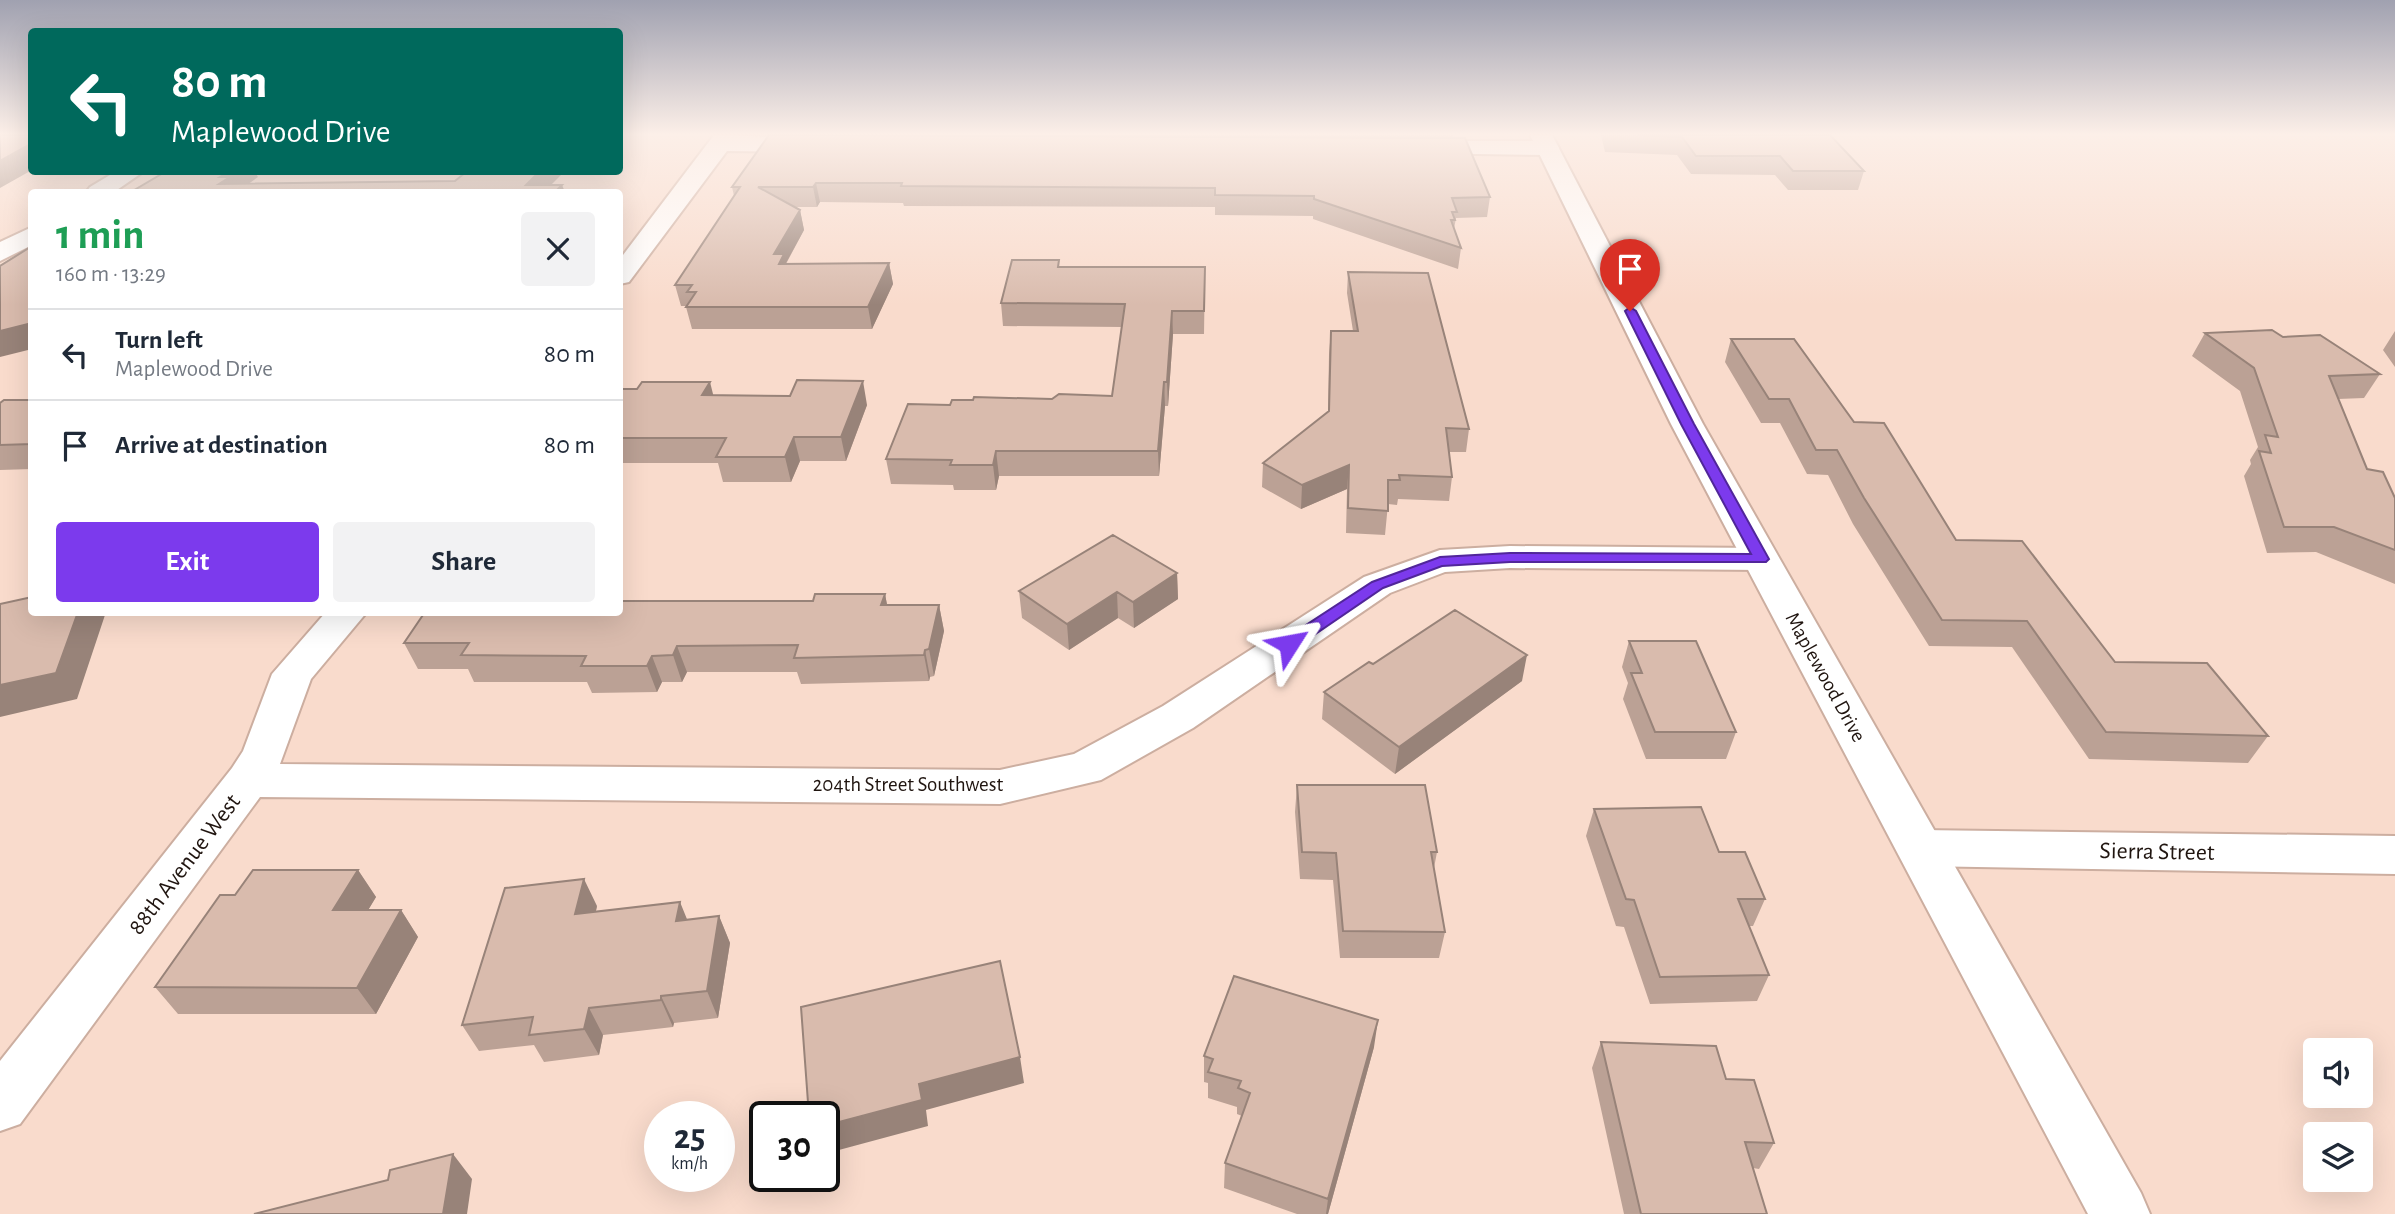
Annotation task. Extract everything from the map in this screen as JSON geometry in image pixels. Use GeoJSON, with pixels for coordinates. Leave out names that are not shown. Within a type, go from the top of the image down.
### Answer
{"type":"FeatureCollection","features":[{"type":"Feature","properties":{"kind":"street"},"geometry":{"type":"LineString","coordinates":[[623,272],[683,192]]}},
{"type":"Feature","properties":{"kind":"street","name":"Maplewood Drive"},"geometry":{"type":"LineString","coordinates":[[1570,192],[1687,424],[2120,1214]]}},
{"type":"Feature","properties":{"kind":"street"},"geometry":{"type":"LineString","coordinates":[[0,253],[28,236]]}},
{"type":"Feature","properties":{"kind":"street","name":"204th Street Southwest"},"geometry":{"type":"LineString","coordinates":[[248,779],[1000,787],[1086,768],[1178,717],[1377,585],[1440,561],[1510,557],[1761,559]]}},
{"type":"Feature","properties":{"kind":"street","name":"88th Avenue West"},"geometry":{"type":"LineString","coordinates":[[0,1105],[248,779],[264,754],[292,674],[344,616]]}},
{"type":"Feature","properties":{"kind":"street","name":"Sierra Street"},"geometry":{"type":"LineString","coordinates":[[1920,848],[2395,855]]}},
{"type":"Feature","properties":{"kind":"building"},"geometry":{"type":"Polygon","coordinates":[[[737,192],[766,192],[800,210],[774,254],[784,254],[779,264],[889,263],[868,307],[686,307],[696,292],[687,292],[692,285],[675,285],[737,192]]]}},
{"type":"Feature","properties":{"kind":"building"},"geometry":{"type":"Polygon","coordinates":[[[1215,192],[1488,192],[1490,197],[1452,198],[1457,212],[1452,212],[1455,220],[1451,220],[1461,248],[1314,199],[1314,196],[1215,195],[1215,192]]]}},
{"type":"Feature","properties":{"kind":"building"},"geometry":{"type":"Polygon","coordinates":[[[28,248],[28,324],[0,331],[0,266],[28,248]]]}},
{"type":"Feature","properties":{"kind":"building"},"geometry":{"type":"Polygon","coordinates":[[[1012,260],[1059,260],[1058,267],[1205,267],[1204,311],[1172,311],[1158,451],[996,451],[993,465],[950,465],[952,460],[886,459],[908,404],[950,405],[952,400],[973,400],[974,397],[1052,399],[1059,394],[1112,396],[1125,304],[1001,303],[1012,260]]]}},
{"type":"Feature","properties":{"kind":"building"},"geometry":{"type":"Polygon","coordinates":[[[1348,272],[1428,273],[1469,429],[1446,428],[1452,477],[1399,475],[1400,480],[1388,480],[1388,511],[1348,508],[1349,465],[1302,485],[1263,463],[1329,411],[1331,331],[1358,331],[1348,272]]]}},
{"type":"Feature","properties":{"kind":"building"},"geometry":{"type":"Polygon","coordinates":[[[2272,330],[2283,337],[2320,335],[2380,374],[2329,376],[2367,469],[2383,472],[2395,498],[2395,550],[2334,527],[2284,527],[2259,451],[2271,453],[2265,435],[2278,437],[2254,368],[2205,333],[2272,330]]]}},
{"type":"Feature","properties":{"kind":"building"},"geometry":{"type":"Polygon","coordinates":[[[1731,339],[1794,339],[1854,422],[1884,423],[1956,540],[2022,541],[2115,662],[2207,663],[2268,736],[2106,732],[2027,621],[1942,620],[1864,498],[1837,450],[1816,450],[1789,399],[1769,399],[1731,339]]]}},
{"type":"Feature","properties":{"kind":"building"},"geometry":{"type":"Polygon","coordinates":[[[797,380],[863,381],[841,437],[794,437],[785,457],[716,457],[726,438],[623,438],[623,389],[637,389],[642,382],[710,382],[702,395],[790,396],[797,380]]]}},
{"type":"Feature","properties":{"kind":"building"},"geometry":{"type":"Polygon","coordinates":[[[4,400],[28,400],[28,444],[0,445],[0,403],[4,400]]]}},
{"type":"Feature","properties":{"kind":"building"},"geometry":{"type":"Polygon","coordinates":[[[1113,535],[1177,573],[1133,602],[1117,592],[1067,624],[1019,591],[1113,535]]]}},
{"type":"Feature","properties":{"kind":"building"},"geometry":{"type":"Polygon","coordinates":[[[815,594],[885,594],[881,605],[939,605],[929,649],[925,650],[924,655],[794,658],[798,645],[677,646],[673,655],[652,656],[647,666],[581,666],[586,656],[461,655],[469,643],[404,643],[422,616],[623,616],[623,601],[813,601],[815,594]]]}},
{"type":"Feature","properties":{"kind":"building"},"geometry":{"type":"Polygon","coordinates":[[[28,598],[28,616],[77,616],[56,673],[0,685],[0,604],[28,598]]]}},
{"type":"Feature","properties":{"kind":"building"},"geometry":{"type":"Polygon","coordinates":[[[1455,610],[1527,655],[1399,747],[1324,692],[1369,662],[1373,664],[1455,610]]]}},
{"type":"Feature","properties":{"kind":"building"},"geometry":{"type":"Polygon","coordinates":[[[1629,641],[1696,641],[1736,732],[1655,732],[1631,673],[1642,673],[1629,641]]]}},
{"type":"Feature","properties":{"kind":"building"},"geometry":{"type":"Polygon","coordinates":[[[1297,785],[1425,785],[1437,852],[1431,852],[1445,932],[1343,931],[1336,853],[1302,852],[1297,785]]]}},
{"type":"Feature","properties":{"kind":"building"},"geometry":{"type":"Polygon","coordinates":[[[1701,807],[1719,852],[1745,852],[1765,899],[1738,899],[1769,975],[1660,977],[1634,900],[1626,899],[1594,809],[1701,807]]]}},
{"type":"Feature","properties":{"kind":"building"},"geometry":{"type":"Polygon","coordinates":[[[253,870],[358,870],[333,910],[401,910],[357,988],[155,987],[220,895],[235,895],[253,870]]]}},
{"type":"Feature","properties":{"kind":"building"},"geometry":{"type":"Polygon","coordinates":[[[584,879],[575,914],[680,902],[676,921],[719,916],[707,991],[661,996],[661,1000],[589,1008],[584,1029],[529,1035],[533,1017],[462,1025],[505,888],[584,879]]]}},
{"type":"Feature","properties":{"kind":"building"},"geometry":{"type":"Polygon","coordinates":[[[1000,961],[1020,1057],[919,1084],[922,1100],[840,1122],[840,1101],[808,1101],[801,1007],[1000,961]]]}},
{"type":"Feature","properties":{"kind":"building"},"geometry":{"type":"Polygon","coordinates":[[[1234,976],[1378,1020],[1328,1199],[1225,1163],[1250,1093],[1238,1088],[1241,1081],[1208,1072],[1213,1059],[1204,1056],[1234,976]]]}},
{"type":"Feature","properties":{"kind":"building"},"geometry":{"type":"Polygon","coordinates":[[[1601,1042],[1716,1046],[1726,1079],[1754,1080],[1774,1143],[1745,1142],[1767,1214],[1641,1214],[1601,1042]]]}},
{"type":"Feature","properties":{"kind":"building"},"geometry":{"type":"Polygon","coordinates":[[[453,1154],[443,1214],[254,1214],[388,1180],[390,1170],[453,1154]]]}},
{"type":"Feature","properties":{"kind":"route"},"geometry":{"type":"LineString","coordinates":[[1289,644],[1377,585],[1440,561],[1510,557],[1761,559],[1687,424],[1630,311]]}}]}
